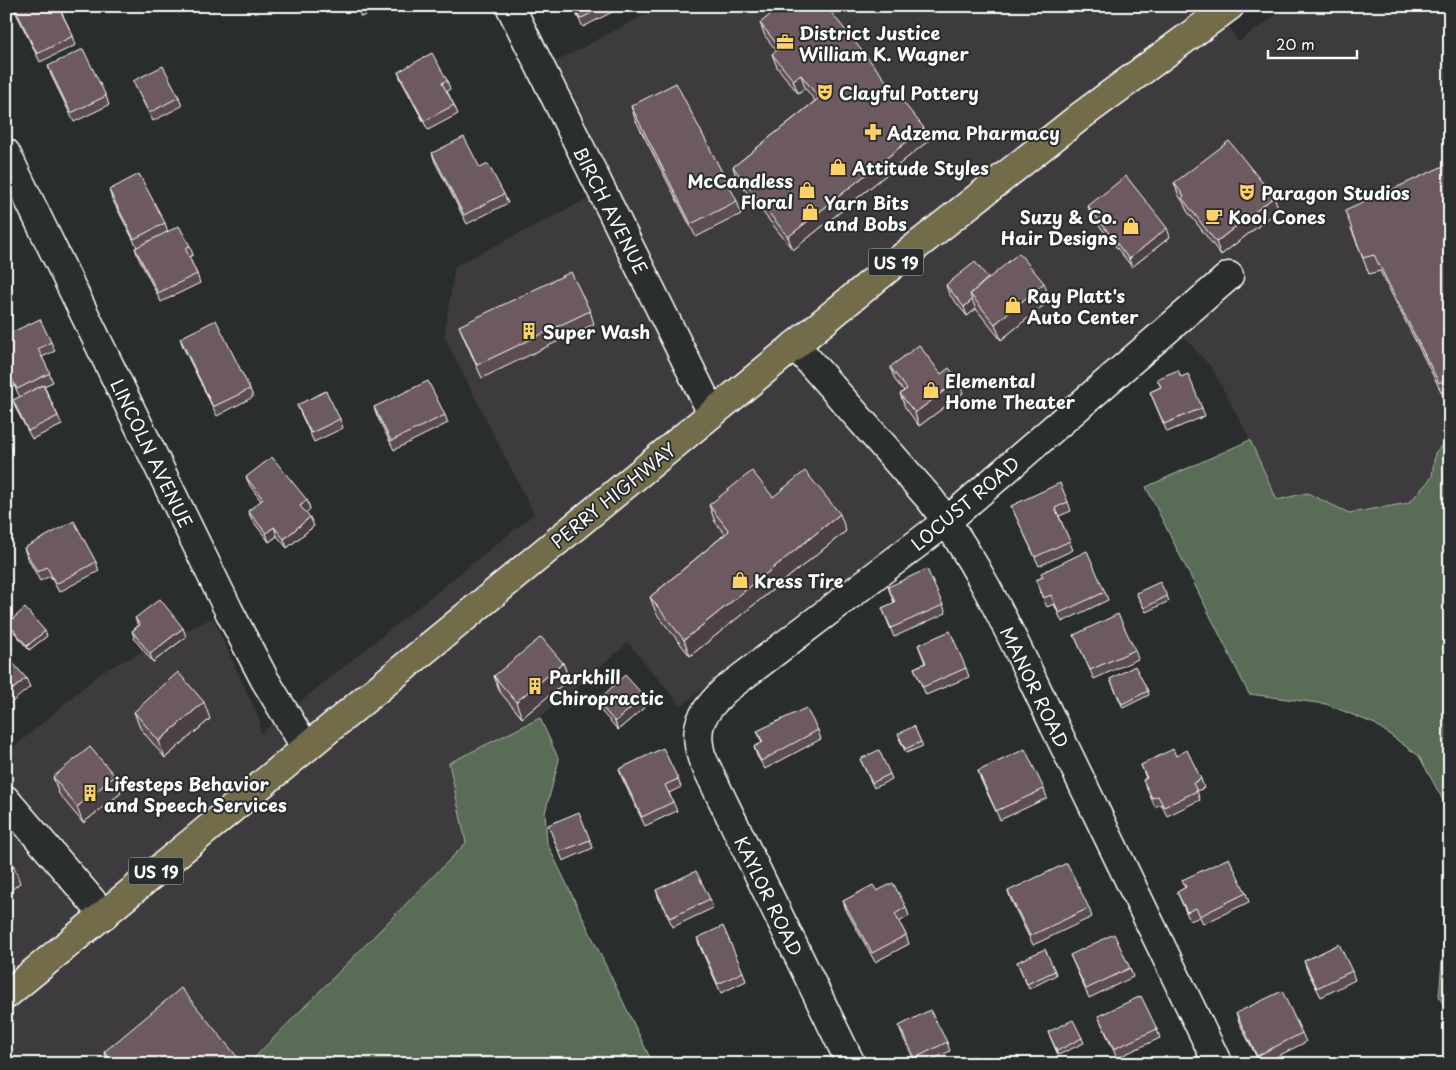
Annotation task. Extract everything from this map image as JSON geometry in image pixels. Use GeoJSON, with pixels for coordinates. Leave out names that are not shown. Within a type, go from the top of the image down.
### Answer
{"type":"FeatureCollection","features":[{"type":"Feature","properties":{"kind":"main road","name":"PERRY HIGHWAY"},"geometry":{"type":"LineString","coordinates":[[6,995],[795,345],[1043,145],[1230,6]]}},
{"type":"Feature","properties":{"kind":"street","name":"BIRCH AVENUE"},"geometry":{"type":"LineString","coordinates":[[510,6],[712,413]]}},
{"type":"Feature","properties":{"kind":"street","name":"LINCOLN AVENUE"},"geometry":{"type":"LineString","coordinates":[[6,153],[242,637],[265,680],[306,748]]}},
{"type":"Feature","properties":{"kind":"street","name":"LOCUST ROAD"},"geometry":{"type":"LineString","coordinates":[[698,725],[710,705],[725,690],[947,521],[1229,276]]}},
{"type":"Feature","properties":{"kind":"street","name":"MANOR ROAD"},"geometry":{"type":"LineString","coordinates":[[795,345],[947,521],[1023,662],[1218,1064]]}},
{"type":"Feature","properties":{"kind":"street","name":"KAYLOR ROAD"},"geometry":{"type":"LineString","coordinates":[[698,725],[696,741],[702,758],[851,1064]]}},
{"type":"Feature","properties":{"kind":"street"},"geometry":{"type":"LineString","coordinates":[[6,800],[104,915]]}},
{"type":"Feature","properties":{"kind":"shaded area"},"geometry":{"type":"Polygon","coordinates":[[[662,6],[1218,6],[1238,42],[1289,6],[1450,6],[1450,435],[1435,453],[1432,477],[1409,503],[1349,513],[1307,493],[1277,500],[1250,440],[1212,368],[1164,315],[912,530],[681,706],[628,643],[540,718],[449,763],[467,843],[248,1064],[6,1064],[6,754],[103,671],[213,618],[260,721],[260,734],[534,514],[444,336],[455,266],[615,185],[553,63],[662,6]]]}},
{"type":"Feature","properties":{"kind":"green space"},"geometry":{"type":"Polygon","coordinates":[[[1450,435],[1450,813],[1419,756],[1375,724],[1326,704],[1249,694],[1146,487],[1250,440],[1277,500],[1307,493],[1349,513],[1409,503],[1432,477],[1435,453],[1450,435]]]}},
{"type":"Feature","properties":{"kind":"green space"},"geometry":{"type":"Polygon","coordinates":[[[540,718],[559,760],[545,813],[547,843],[653,1064],[248,1064],[466,843],[449,763],[540,718]]]}},
{"type":"Feature","properties":{"kind":"green space"},"geometry":{"type":"Polygon","coordinates":[[[1450,937],[1450,1018],[1439,996],[1442,962],[1450,937]]]}},
{"type":"Feature","properties":{"kind":"building"},"geometry":{"type":"Polygon","coordinates":[[[14,6],[58,6],[73,36],[37,54],[14,6]]]}},
{"type":"Feature","properties":{"kind":"building"},"geometry":{"type":"Polygon","coordinates":[[[574,6],[604,6],[580,19],[574,6]]]}},
{"type":"Feature","properties":{"kind":"building"},"geometry":{"type":"Polygon","coordinates":[[[781,6],[826,6],[924,128],[788,237],[733,167],[819,98],[801,75],[793,80],[772,54],[780,48],[760,23],[781,6]]]}},
{"type":"Feature","properties":{"kind":"building"},"geometry":{"type":"Polygon","coordinates":[[[83,49],[106,96],[71,113],[48,66],[83,49]]]}},
{"type":"Feature","properties":{"kind":"building"},"geometry":{"type":"Polygon","coordinates":[[[432,53],[447,80],[442,83],[454,105],[424,121],[398,72],[432,53]]]}},
{"type":"Feature","properties":{"kind":"building"},"geometry":{"type":"Polygon","coordinates":[[[163,66],[179,97],[149,113],[133,81],[163,66]]]}},
{"type":"Feature","properties":{"kind":"building"},"geometry":{"type":"Polygon","coordinates":[[[676,83],[737,201],[691,224],[631,106],[676,83]]]}},
{"type":"Feature","properties":{"kind":"building"},"geometry":{"type":"Polygon","coordinates":[[[464,137],[480,168],[488,164],[504,194],[464,215],[432,153],[464,137]]]}},
{"type":"Feature","properties":{"kind":"building"},"geometry":{"type":"Polygon","coordinates":[[[1229,141],[1274,197],[1216,242],[1182,198],[1184,196],[1174,183],[1229,141]]]}},
{"type":"Feature","properties":{"kind":"building"},"geometry":{"type":"Polygon","coordinates":[[[1450,163],[1450,378],[1439,383],[1374,255],[1363,258],[1345,211],[1450,163]]]}},
{"type":"Feature","properties":{"kind":"building"},"geometry":{"type":"Polygon","coordinates":[[[139,174],[165,223],[134,239],[109,190],[139,174]]]}},
{"type":"Feature","properties":{"kind":"building","name":"Suzy & Co. Hair Designs"},"geometry":{"type":"Polygon","coordinates":[[[1126,176],[1167,228],[1129,259],[1088,206],[1126,176]]]}},
{"type":"Feature","properties":{"kind":"building"},"geometry":{"type":"Polygon","coordinates":[[[179,226],[190,246],[185,248],[197,274],[158,293],[135,248],[179,226]]]}},
{"type":"Feature","properties":{"kind":"building"},"geometry":{"type":"Polygon","coordinates":[[[1019,253],[1044,283],[995,324],[970,294],[1019,253]]]}},
{"type":"Feature","properties":{"kind":"building"},"geometry":{"type":"Polygon","coordinates":[[[975,262],[988,278],[970,294],[972,300],[964,307],[946,285],[975,262]]]}},
{"type":"Feature","properties":{"kind":"building","name":"Super Wash"},"geometry":{"type":"Polygon","coordinates":[[[571,272],[590,311],[477,365],[459,326],[571,272]]]}},
{"type":"Feature","properties":{"kind":"building"},"geometry":{"type":"Polygon","coordinates":[[[40,319],[51,342],[38,349],[50,373],[17,389],[6,367],[6,335],[40,319]]]}},
{"type":"Feature","properties":{"kind":"building"},"geometry":{"type":"Polygon","coordinates":[[[216,320],[250,389],[213,407],[180,338],[216,320]]]}},
{"type":"Feature","properties":{"kind":"building","name":"Elemental Home Theater"},"geometry":{"type":"Polygon","coordinates":[[[919,345],[941,374],[949,368],[958,380],[915,413],[900,394],[907,389],[890,367],[919,345]]]}},
{"type":"Feature","properties":{"kind":"building"},"geometry":{"type":"Polygon","coordinates":[[[1178,370],[1181,377],[1188,374],[1202,408],[1164,424],[1150,392],[1161,387],[1157,379],[1178,370]]]}},
{"type":"Feature","properties":{"kind":"building"},"geometry":{"type":"Polygon","coordinates":[[[428,381],[445,415],[391,441],[374,407],[428,381]]]}},
{"type":"Feature","properties":{"kind":"building"},"geometry":{"type":"Polygon","coordinates":[[[43,385],[58,416],[28,431],[13,400],[43,385]]]}},
{"type":"Feature","properties":{"kind":"building"},"geometry":{"type":"Polygon","coordinates":[[[326,391],[340,419],[311,433],[297,405],[326,391]]]}},
{"type":"Feature","properties":{"kind":"building"},"geometry":{"type":"Polygon","coordinates":[[[272,457],[307,500],[300,506],[310,517],[284,539],[274,527],[266,533],[248,511],[263,499],[246,477],[272,457]]]}},
{"type":"Feature","properties":{"kind":"building","name":"Kress Tire"},"geometry":{"type":"Polygon","coordinates":[[[752,471],[773,497],[805,471],[840,514],[684,640],[650,597],[729,531],[709,505],[752,471]]]}},
{"type":"Feature","properties":{"kind":"building"},"geometry":{"type":"Polygon","coordinates":[[[1060,483],[1068,502],[1055,508],[1070,541],[1035,557],[1011,506],[1060,483]]]}},
{"type":"Feature","properties":{"kind":"building"},"geometry":{"type":"Polygon","coordinates":[[[74,521],[96,562],[56,584],[47,567],[37,572],[24,548],[74,521]]]}},
{"type":"Feature","properties":{"kind":"building"},"geometry":{"type":"Polygon","coordinates":[[[1087,551],[1105,592],[1059,613],[1051,595],[1044,598],[1036,580],[1043,577],[1041,573],[1087,551]]]}},
{"type":"Feature","properties":{"kind":"building"},"geometry":{"type":"Polygon","coordinates":[[[927,569],[943,605],[891,628],[882,608],[895,602],[888,587],[927,569]]]}},
{"type":"Feature","properties":{"kind":"building"},"geometry":{"type":"Polygon","coordinates":[[[1160,582],[1167,596],[1144,608],[1136,593],[1160,582]]]}},
{"type":"Feature","properties":{"kind":"building"},"geometry":{"type":"Polygon","coordinates":[[[160,599],[183,628],[150,654],[132,631],[140,625],[135,618],[160,599]]]}},
{"type":"Feature","properties":{"kind":"building"},"geometry":{"type":"Polygon","coordinates":[[[25,608],[45,631],[27,646],[8,623],[25,608]]]}},
{"type":"Feature","properties":{"kind":"building"},"geometry":{"type":"Polygon","coordinates":[[[1118,614],[1135,650],[1090,670],[1074,635],[1118,614]]]}},
{"type":"Feature","properties":{"kind":"building"},"geometry":{"type":"Polygon","coordinates":[[[950,631],[966,668],[923,687],[914,668],[926,663],[918,645],[950,631]]]}},
{"type":"Feature","properties":{"kind":"building"},"geometry":{"type":"Polygon","coordinates":[[[541,637],[563,663],[516,702],[494,676],[541,637]]]}},
{"type":"Feature","properties":{"kind":"building"},"geometry":{"type":"Polygon","coordinates":[[[6,655],[26,678],[6,695],[6,655]]]}},
{"type":"Feature","properties":{"kind":"building"},"geometry":{"type":"Polygon","coordinates":[[[1135,666],[1148,691],[1122,704],[1110,679],[1135,666]]]}},
{"type":"Feature","properties":{"kind":"building"},"geometry":{"type":"Polygon","coordinates":[[[178,672],[204,702],[159,741],[134,712],[178,672]]]}},
{"type":"Feature","properties":{"kind":"building"},"geometry":{"type":"Polygon","coordinates":[[[625,675],[644,696],[615,722],[597,701],[625,675]]]}},
{"type":"Feature","properties":{"kind":"building"},"geometry":{"type":"Polygon","coordinates":[[[806,708],[818,730],[761,761],[754,747],[763,742],[757,731],[806,708]]]}},
{"type":"Feature","properties":{"kind":"building"},"geometry":{"type":"Polygon","coordinates":[[[914,726],[921,742],[905,749],[898,734],[914,726]]]}},
{"type":"Feature","properties":{"kind":"building"},"geometry":{"type":"Polygon","coordinates":[[[90,747],[115,776],[77,807],[53,777],[90,747]]]}},
{"type":"Feature","properties":{"kind":"building"},"geometry":{"type":"Polygon","coordinates":[[[663,748],[678,779],[665,785],[673,802],[642,817],[619,769],[663,748]]]}},
{"type":"Feature","properties":{"kind":"building"},"geometry":{"type":"Polygon","coordinates":[[[1025,749],[1044,789],[996,811],[978,771],[1025,749]]]}},
{"type":"Feature","properties":{"kind":"building"},"geometry":{"type":"Polygon","coordinates":[[[1173,749],[1176,756],[1187,750],[1201,779],[1193,783],[1197,791],[1164,807],[1158,796],[1152,798],[1143,780],[1147,778],[1141,765],[1173,749]]]}},
{"type":"Feature","properties":{"kind":"building"},"geometry":{"type":"Polygon","coordinates":[[[879,750],[890,774],[872,783],[860,759],[879,750]]]}},
{"type":"Feature","properties":{"kind":"building"},"geometry":{"type":"Polygon","coordinates":[[[579,812],[590,840],[559,852],[548,825],[579,812]]]}},
{"type":"Feature","properties":{"kind":"building"},"geometry":{"type":"Polygon","coordinates":[[[6,857],[14,866],[6,872],[6,857]]]}},
{"type":"Feature","properties":{"kind":"building"},"geometry":{"type":"Polygon","coordinates":[[[1229,858],[1246,893],[1200,916],[1196,908],[1187,912],[1177,892],[1186,887],[1182,880],[1229,858]]]}},
{"type":"Feature","properties":{"kind":"building"},"geometry":{"type":"Polygon","coordinates":[[[1067,863],[1089,908],[1030,936],[1008,891],[1067,863]]]}},
{"type":"Feature","properties":{"kind":"building"},"geometry":{"type":"Polygon","coordinates":[[[696,871],[710,899],[670,918],[656,890],[696,871]]]}},
{"type":"Feature","properties":{"kind":"building"},"geometry":{"type":"Polygon","coordinates":[[[893,883],[906,907],[895,914],[906,935],[872,953],[843,901],[873,885],[877,891],[893,883]]]}},
{"type":"Feature","properties":{"kind":"building"},"geometry":{"type":"Polygon","coordinates":[[[723,926],[743,972],[718,984],[697,938],[723,926]]]}},
{"type":"Feature","properties":{"kind":"building"},"geometry":{"type":"Polygon","coordinates":[[[1114,934],[1130,968],[1086,989],[1070,955],[1114,934]]]}},
{"type":"Feature","properties":{"kind":"building"},"geometry":{"type":"Polygon","coordinates":[[[1339,944],[1352,971],[1317,988],[1304,961],[1339,944]]]}},
{"type":"Feature","properties":{"kind":"building"},"geometry":{"type":"Polygon","coordinates":[[[1045,949],[1055,971],[1027,984],[1017,962],[1045,949]]]}},
{"type":"Feature","properties":{"kind":"building"},"geometry":{"type":"Polygon","coordinates":[[[181,988],[243,1064],[113,1064],[104,1052],[181,988]]]}},
{"type":"Feature","properties":{"kind":"building"},"geometry":{"type":"Polygon","coordinates":[[[1282,991],[1302,1033],[1257,1056],[1236,1013],[1282,991]]]}},
{"type":"Feature","properties":{"kind":"building"},"geometry":{"type":"Polygon","coordinates":[[[1141,996],[1157,1029],[1114,1049],[1098,1016],[1141,996]]]}},
{"type":"Feature","properties":{"kind":"building"},"geometry":{"type":"Polygon","coordinates":[[[930,1010],[947,1042],[915,1058],[899,1026],[930,1010]]]}},
{"type":"Feature","properties":{"kind":"building"},"geometry":{"type":"Polygon","coordinates":[[[1073,1020],[1082,1038],[1057,1051],[1048,1032],[1073,1020]]]}},
{"type":"Feature","properties":{"kind":"building"},"geometry":{"type":"Polygon","coordinates":[[[974,1056],[978,1064],[959,1064],[974,1056]]]}},
{"type":"Feature","properties":{"kind":"building"},"geometry":{"type":"Polygon","coordinates":[[[782,1059],[785,1064],[772,1064],[782,1059]]]}},
{"type":"Feature","properties":{"kind":"place","name":"District Justice William K. Wagner"},"geometry":{"type":"Point","coordinates":[785,42]}},
{"type":"Feature","properties":{"kind":"place","name":"Clayful Pottery"},"geometry":{"type":"Point","coordinates":[825,92]}},
{"type":"Feature","properties":{"kind":"place","name":"Adzema Pharmacy"},"geometry":{"type":"Point","coordinates":[873,132]}},
{"type":"Feature","properties":{"kind":"place","name":"Attitude Styles"},"geometry":{"type":"Point","coordinates":[838,167]}},
{"type":"Feature","properties":{"kind":"place","name":"McCandless Floral"},"geometry":{"type":"Point","coordinates":[807,190]}},
{"type":"Feature","properties":{"kind":"place","name":"Paragon Studios"},"geometry":{"type":"Point","coordinates":[1247,192]}},
{"type":"Feature","properties":{"kind":"place","name":"Yarn Bits and Bobs"},"geometry":{"type":"Point","coordinates":[810,212]}},
{"type":"Feature","properties":{"kind":"place","name":"Kool Cones"},"geometry":{"type":"Point","coordinates":[1214,216]}},
{"type":"Feature","properties":{"kind":"place","name":"Suzy & Co. Hair Designs"},"geometry":{"type":"Point","coordinates":[1131,226]}},
{"type":"Feature","properties":{"kind":"place","name":"Ray Platt's Auto Center"},"geometry":{"type":"Point","coordinates":[1013,305]}},
{"type":"Feature","properties":{"kind":"place","name":"Super Wash"},"geometry":{"type":"Point","coordinates":[529,331]}},
{"type":"Feature","properties":{"kind":"place","name":"Elemental Home Theater"},"geometry":{"type":"Point","coordinates":[931,390]}},
{"type":"Feature","properties":{"kind":"place","name":"Kress Tire"},"geometry":{"type":"Point","coordinates":[740,580]}},
{"type":"Feature","properties":{"kind":"place","name":"Parkhill Chiropractic"},"geometry":{"type":"Point","coordinates":[535,686]}},
{"type":"Feature","properties":{"kind":"place","name":"Lifesteps Behavior and Speech Services"},"geometry":{"type":"Point","coordinates":[90,793]}}]}
